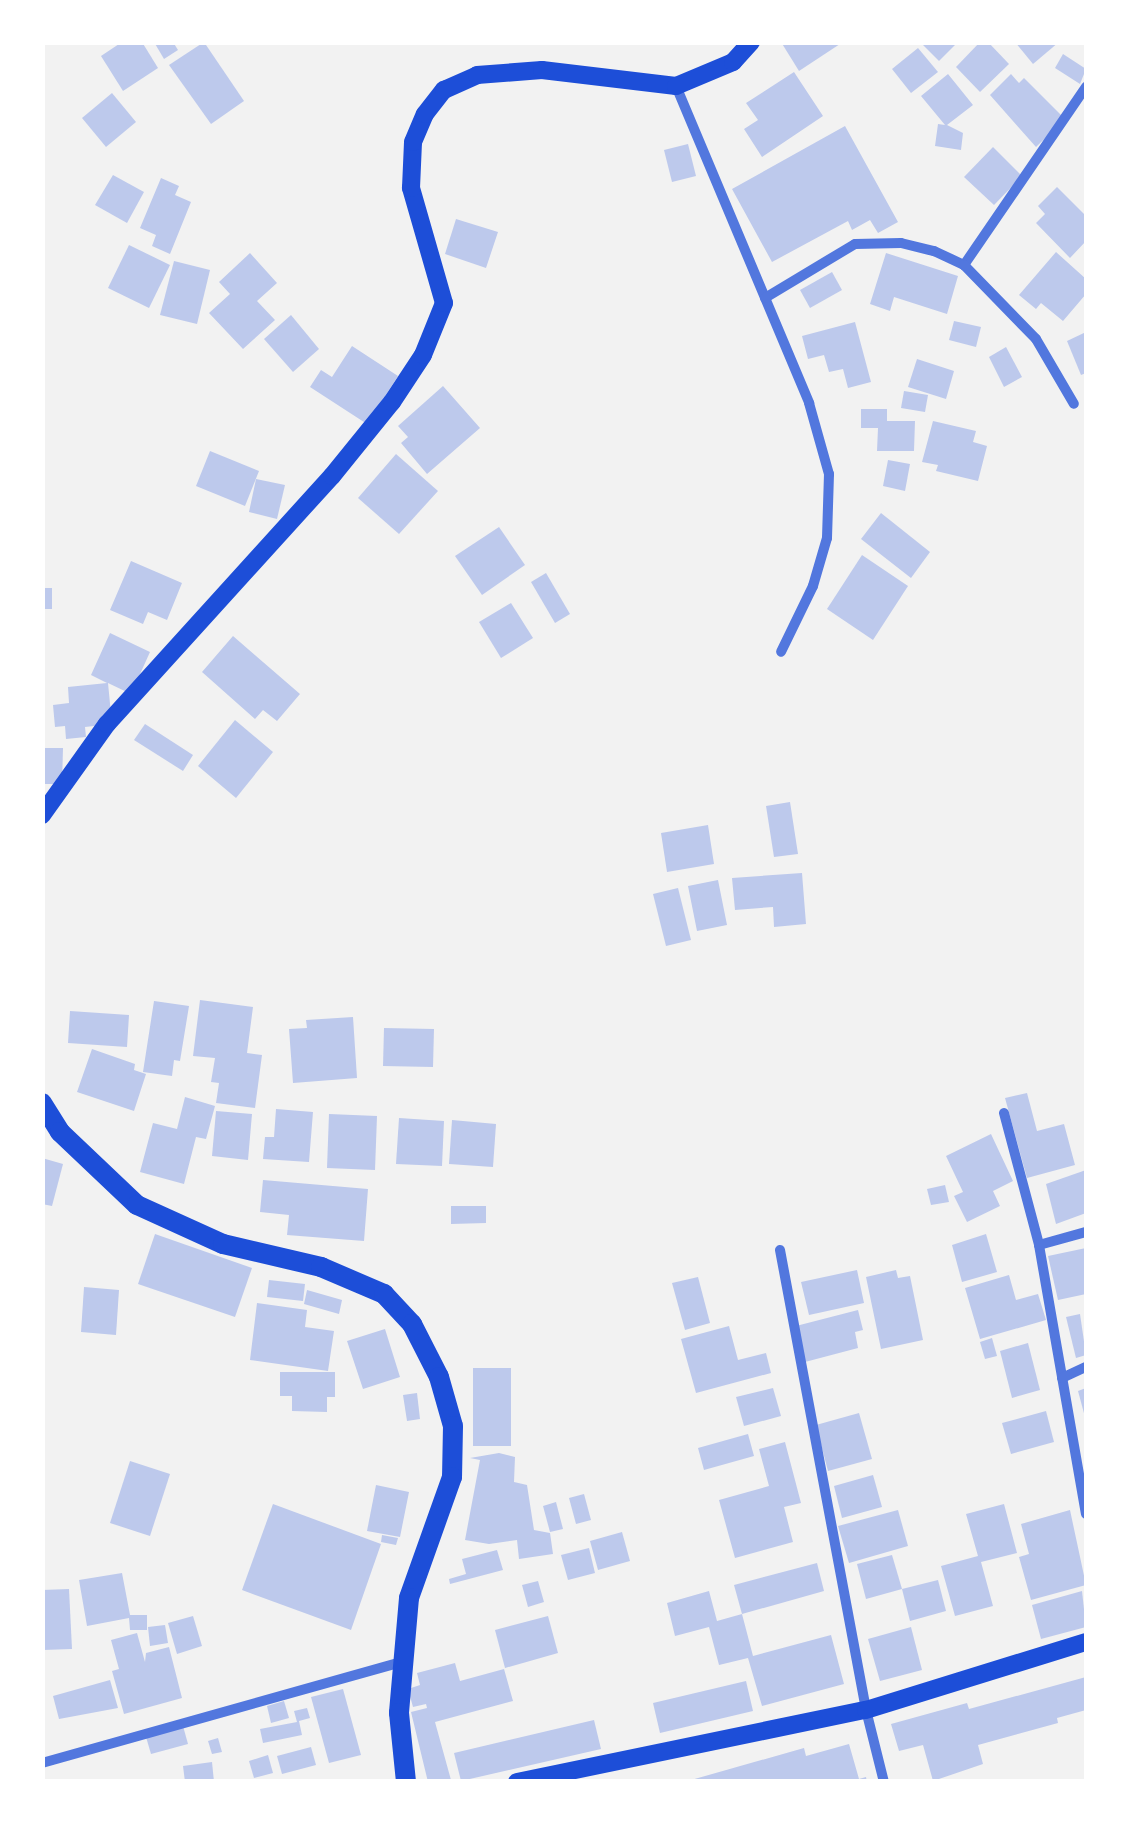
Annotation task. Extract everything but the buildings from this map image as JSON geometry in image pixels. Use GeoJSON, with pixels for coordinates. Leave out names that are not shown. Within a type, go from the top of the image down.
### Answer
{"type":"FeatureCollection","features":[{"type":"Feature","properties":{"kind":"main road"},"geometry":{"type":"LineString","coordinates":[[42,815],[108,724],[332,476],[424,355],[444,304],[441,282],[424,241],[411,188],[412,142],[425,114],[444,90],[478,75],[542,70],[676,86],[733,62],[751,42]]}},
{"type":"Feature","properties":{"kind":"main road"},"geometry":{"type":"LineString","coordinates":[[42,1103],[60,1132],[138,1204],[224,1244],[337,1274],[384,1294],[412,1324],[439,1377],[453,1426],[453,1443],[452,1477],[409,1598],[399,1713],[406,1782]]}},
{"type":"Feature","properties":{"kind":"main road"},"geometry":{"type":"LineString","coordinates":[[517,1782],[866,1710],[1086,1642]]}},
{"type":"Feature","properties":{"kind":"street"},"geometry":{"type":"LineString","coordinates":[[676,86],[809,402],[829,474],[827,538],[812,586],[781,652]]}},
{"type":"Feature","properties":{"kind":"street"},"geometry":{"type":"LineString","coordinates":[[964,265],[1086,87]]}},
{"type":"Feature","properties":{"kind":"street"},"geometry":{"type":"LineString","coordinates":[[765,298],[855,244],[871,241],[934,251],[964,265],[1036,339],[1074,404]]}},
{"type":"Feature","properties":{"kind":"street"},"geometry":{"type":"LineString","coordinates":[[1004,1113],[1039,1245],[1086,1514]]}},
{"type":"Feature","properties":{"kind":"street"},"geometry":{"type":"LineString","coordinates":[[1039,1245],[1086,1232]]}},
{"type":"Feature","properties":{"kind":"street"},"geometry":{"type":"LineString","coordinates":[[780,1250],[866,1710],[884,1782]]}},
{"type":"Feature","properties":{"kind":"street"},"geometry":{"type":"LineString","coordinates":[[1062,1378],[1086,1367]]}},
{"type":"Feature","properties":{"kind":"street"},"geometry":{"type":"LineString","coordinates":[[42,1763],[401,1662]]}}]}
